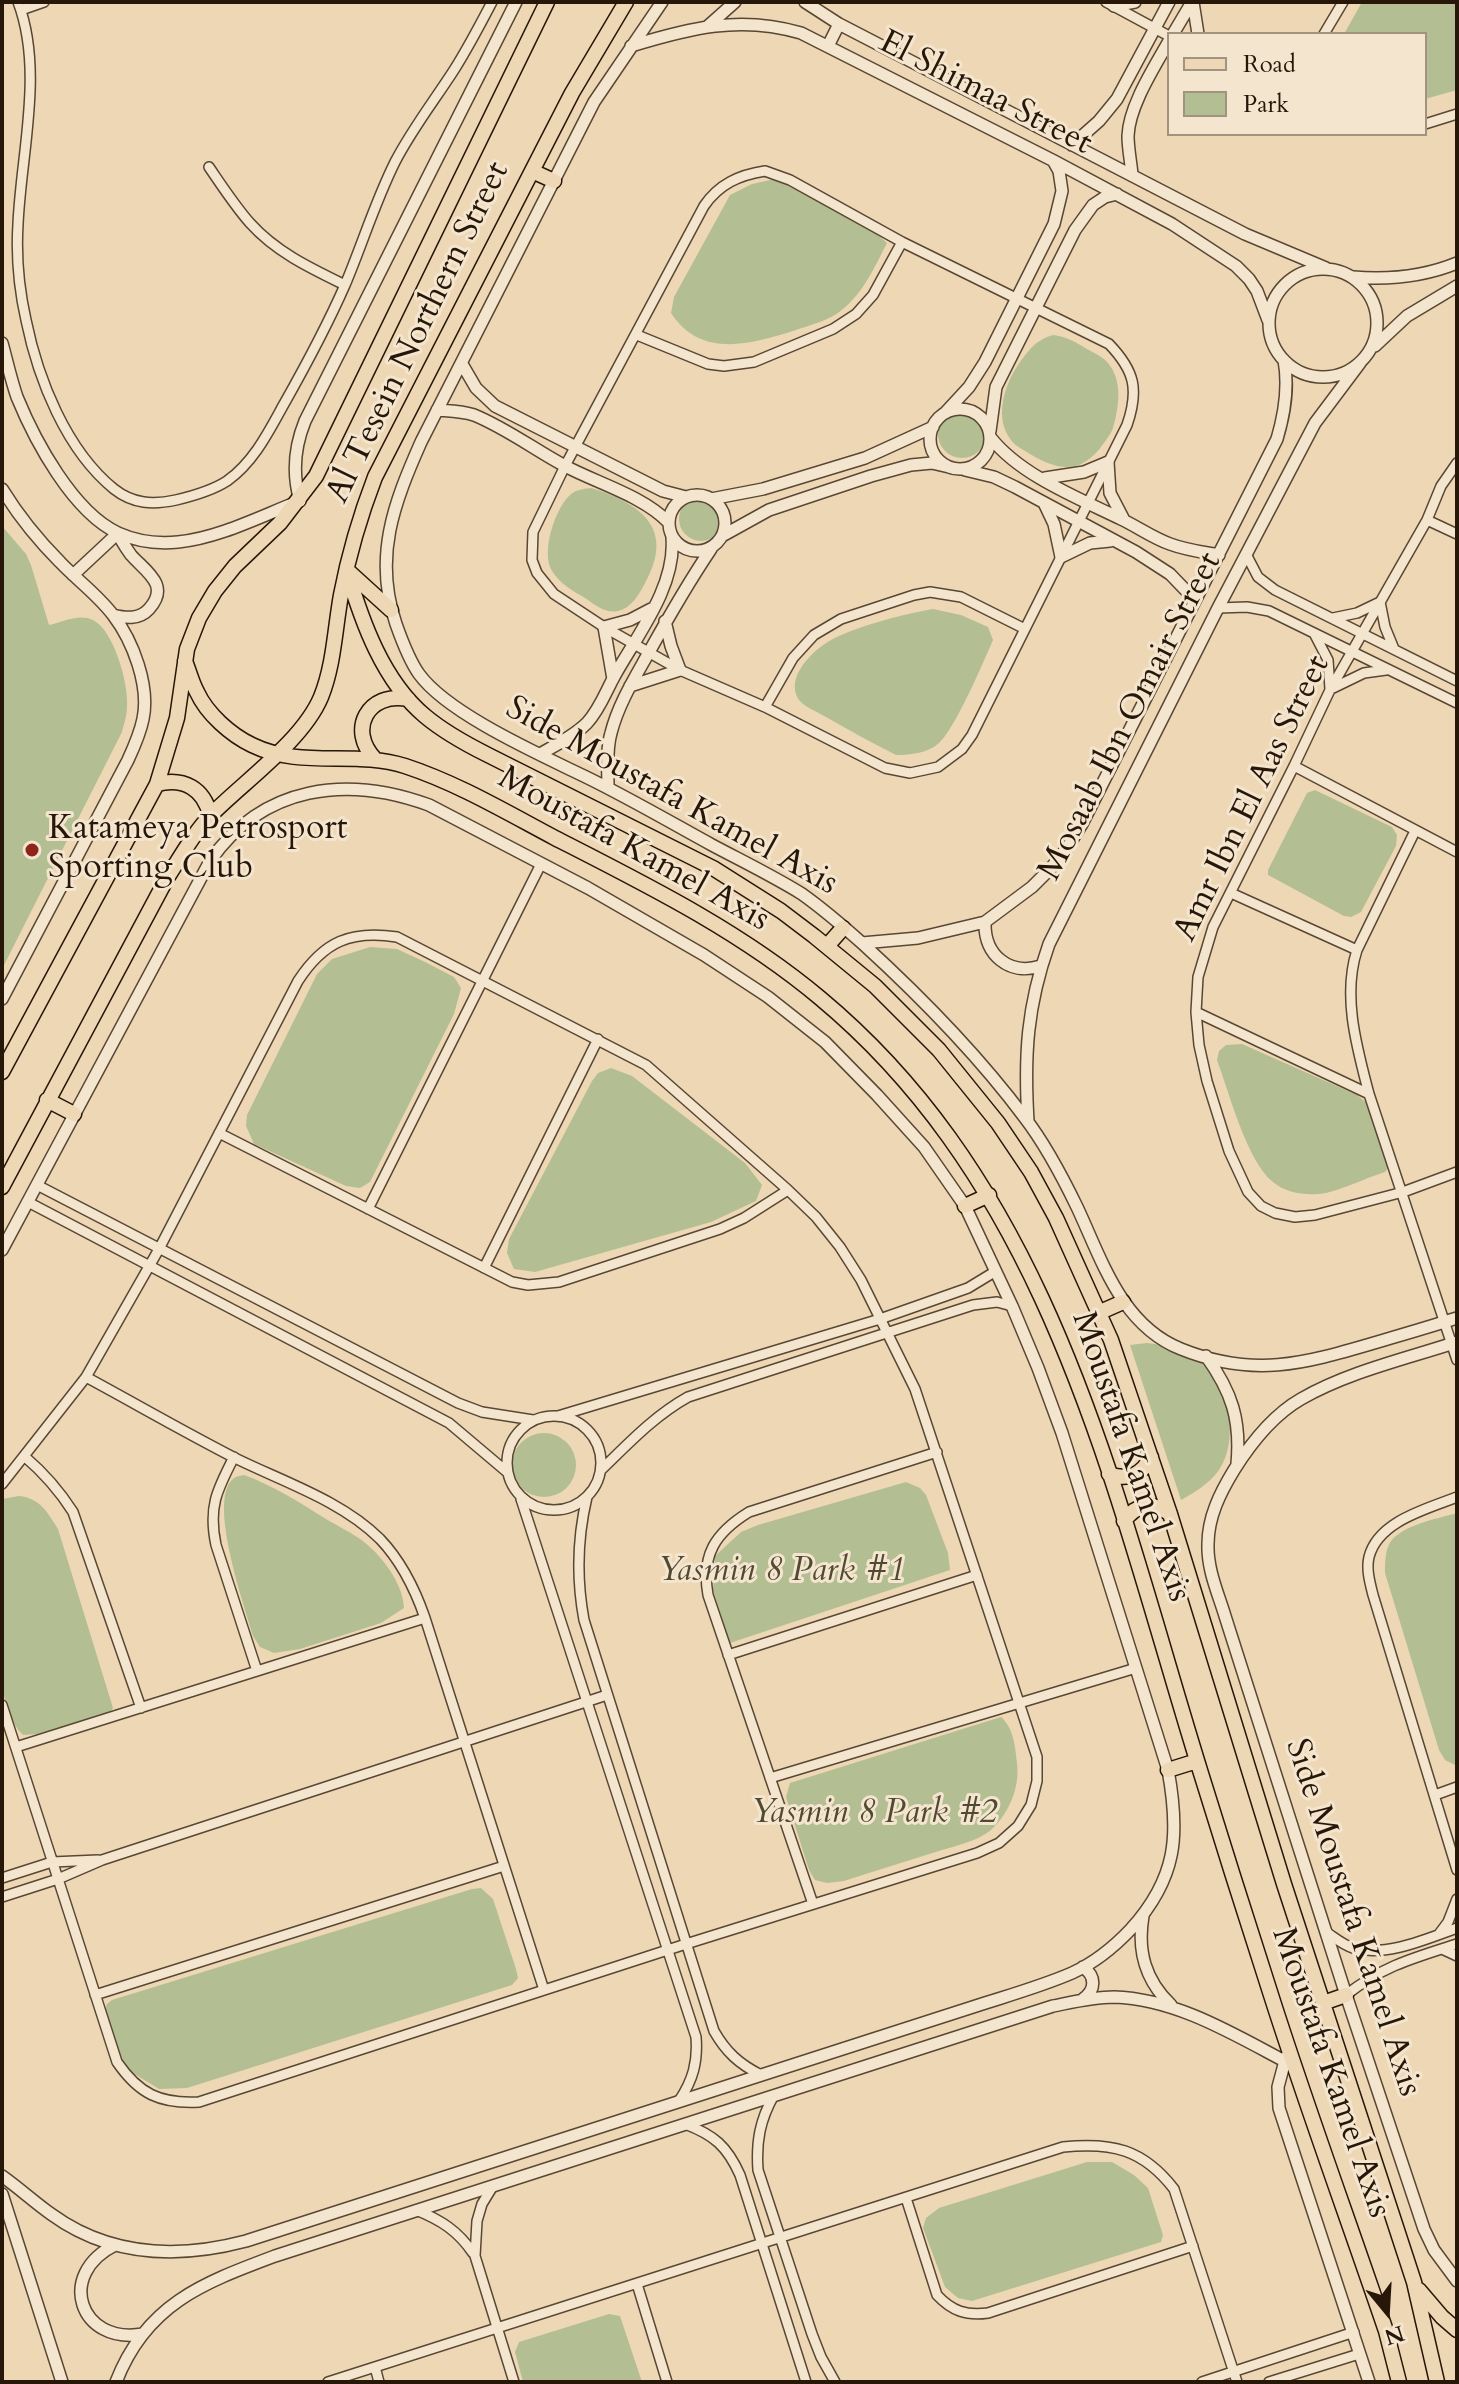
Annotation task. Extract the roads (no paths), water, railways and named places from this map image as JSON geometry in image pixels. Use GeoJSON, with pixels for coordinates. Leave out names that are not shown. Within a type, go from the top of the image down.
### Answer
{"type":"FeatureCollection","features":[{"type":"Feature","properties":{"kind":"main road","name":"Al Tesein Northern Street"},"geometry":{"type":"LineString","coordinates":[[2,1072],[157,784],[177,718],[187,649],[199,618],[235,566],[300,501],[316,476],[547,2]]}},
{"type":"Feature","properties":{"kind":"main road","name":"Al Tesein Northern Street"},"geometry":{"type":"LineString","coordinates":[[2,1187],[167,878],[210,815],[306,723],[321,696],[335,644],[357,523],[375,477],[572,93],[625,3]]}},
{"type":"Feature","properties":{"kind":"main road"},"geometry":{"type":"LineString","coordinates":[[532,171],[554,181]]}},
{"type":"Feature","properties":{"kind":"main road"},"geometry":{"type":"LineString","coordinates":[[347,571],[391,610]]}},
{"type":"Feature","properties":{"kind":"main road","name":"Moustafa Kamel Axis"},"geometry":{"type":"LineString","coordinates":[[347,571],[377,650],[408,699],[425,716],[466,744],[713,868],[781,911],[827,946],[906,1015],[962,1077],[1031,1172],[1056,1218],[1111,1340],[1151,1457],[1284,1884],[1414,2282],[1437,2382]]}},
{"type":"Feature","properties":{"kind":"main road","name":"Moustafa Kamel Axis"},"geometry":{"type":"LineString","coordinates":[[185,661],[197,693],[209,711],[248,744],[276,754],[324,760],[375,759],[403,766],[450,784],[699,914],[786,972],[844,1019],[890,1064],[966,1159],[1030,1270],[1081,1388],[1289,2059],[1386,2331],[1399,2382]]}},
{"type":"Feature","properties":{"kind":"main road"},"geometry":{"type":"LineString","coordinates":[[375,759],[363,743],[362,724],[366,715],[379,701],[408,699]]}},
{"type":"Feature","properties":{"kind":"main road"},"geometry":{"type":"LineString","coordinates":[[157,784],[169,781],[192,786],[201,794],[210,815]]}},
{"type":"Feature","properties":{"kind":"main road"},"geometry":{"type":"LineString","coordinates":[[827,946],[843,928]]}},
{"type":"Feature","properties":{"kind":"main road"},"geometry":{"type":"LineString","coordinates":[[47,1100],[74,1114]]}},
{"type":"Feature","properties":{"kind":"main road"},"geometry":{"type":"LineString","coordinates":[[965,1206],[989,1195]]}},
{"type":"Feature","properties":{"kind":"main road"},"geometry":{"type":"LineString","coordinates":[[1098,1313],[1123,1302]]}},
{"type":"Feature","properties":{"kind":"main road"},"geometry":{"type":"LineString","coordinates":[[1109,1474],[1134,1476],[1151,1457]]}},
{"type":"Feature","properties":{"kind":"main road"},"geometry":{"type":"LineString","coordinates":[[1124,1521],[1129,1513],[1145,1505],[1154,1505],[1170,1514]]}},
{"type":"Feature","properties":{"kind":"main road"},"geometry":{"type":"LineString","coordinates":[[1168,1770],[1197,1761]]}},
{"type":"Feature","properties":{"kind":"main road"},"geometry":{"type":"LineString","coordinates":[[1323,2003],[1346,1995]]}},
{"type":"Feature","properties":{"kind":"main road"},"geometry":{"type":"LineString","coordinates":[[1414,2282],[1457,2330]]}},
{"type":"Feature","properties":{"kind":"street"},"geometry":{"type":"LineString","coordinates":[[44,2],[20,6],[30,74],[18,223],[25,319],[34,356],[60,421],[103,480],[123,496],[152,503],[189,497],[227,481],[254,455],[309,358],[345,285],[406,140],[452,72],[492,2]]}},
{"type":"Feature","properties":{"kind":"street"},"geometry":{"type":"LineString","coordinates":[[2,343],[17,396],[55,469],[91,514],[118,533],[145,542],[176,543],[220,532],[300,501],[295,481],[295,460],[305,421],[516,2]]}},
{"type":"Feature","properties":{"kind":"street","name":"Side Moustafa Kamel Axis"},"geometry":{"type":"LineString","coordinates":[[662,2],[594,102],[409,469],[392,517],[385,564],[391,610],[414,666],[432,689],[466,714],[803,895],[862,943],[934,1012],[1028,1121],[1075,1204],[1123,1302],[1139,1322],[1159,1338],[1181,1349],[1255,1366],[1304,1363],[1451,1320]]}},
{"type":"Feature","properties":{"kind":"street"},"geometry":{"type":"LineString","coordinates":[[708,26],[735,2]]}},
{"type":"Feature","properties":{"kind":"street","name":"El Shimaa Street"},"geometry":{"type":"LineString","coordinates":[[805,2],[839,24],[1265,245],[1326,268]]}},
{"type":"Feature","properties":{"kind":"street"},"geometry":{"type":"LineString","coordinates":[[1110,4],[1135,2]]}},
{"type":"Feature","properties":{"kind":"street"},"geometry":{"type":"LineString","coordinates":[[1072,145],[1099,121],[1117,99],[1169,2]]}},
{"type":"Feature","properties":{"kind":"street"},"geometry":{"type":"LineString","coordinates":[[1192,2],[1198,32]]}},
{"type":"Feature","properties":{"kind":"street"},"geometry":{"type":"LineString","coordinates":[[1173,32],[1192,2]]}},
{"type":"Feature","properties":{"kind":"street"},"geometry":{"type":"LineString","coordinates":[[1325,32],[1343,2]]}},
{"type":"Feature","properties":{"kind":"street"},"geometry":{"type":"LineString","coordinates":[[1110,4],[1167,35]]}},
{"type":"Feature","properties":{"kind":"street","name":"El Shimaa Street"},"geometry":{"type":"LineString","coordinates":[[630,46],[708,26],[757,23],[801,33],[1172,224],[1236,266],[1257,291],[1268,320]]}},
{"type":"Feature","properties":{"kind":"street"},"geometry":{"type":"LineString","coordinates":[[828,46],[839,24]]}},
{"type":"Feature","properties":{"kind":"street"},"geometry":{"type":"LineString","coordinates":[[1132,175],[1128,138],[1130,124],[1167,43]]}},
{"type":"Feature","properties":{"kind":"street"},"geometry":{"type":"LineString","coordinates":[[1154,67],[1167,63]]}},
{"type":"Feature","properties":{"kind":"street"},"geometry":{"type":"LineString","coordinates":[[1427,123],[1457,114]]}},
{"type":"Feature","properties":{"kind":"street"},"geometry":{"type":"LineString","coordinates":[[711,499],[763,489],[865,458],[933,427],[977,375],[1054,224],[1062,191],[1054,161]]}},
{"type":"Feature","properties":{"kind":"street"},"geometry":{"type":"LineString","coordinates":[[209,167],[238,209],[265,238],[297,261],[345,285]]}},
{"type":"Feature","properties":{"kind":"street"},"geometry":{"type":"LineString","coordinates":[[765,171],[790,180],[902,242],[1109,344],[1123,359],[1133,379],[1134,403],[1127,425],[972,735],[950,760],[924,772],[910,773],[885,768],[765,707],[680,670],[604,627],[554,594],[537,573],[532,560],[533,532],[565,466],[714,192],[725,183],[765,171]]}},
{"type":"Feature","properties":{"kind":"street"},"geometry":{"type":"LineString","coordinates":[[965,470],[982,461],[989,450],[996,387],[1083,216],[1105,197],[1117,194]]}},
{"type":"Feature","properties":{"kind":"street"},"geometry":{"type":"LineString","coordinates":[[637,335],[708,364],[724,366],[754,362],[833,329],[856,314],[873,295],[902,242]]}},
{"type":"Feature","properties":{"kind":"street"},"geometry":{"type":"LineString","coordinates":[[1353,277],[1409,277],[1457,263]]}},
{"type":"Feature","properties":{"kind":"street"},"geometry":{"type":"LineString","coordinates":[[1369,352],[1378,326],[1377,311],[1364,286],[1353,277],[1326,268],[1312,269],[1287,282],[1277,293],[1268,320],[1275,348],[1293,368],[1315,376],[1339,375],[1360,363],[1407,316],[1457,286]]}},
{"type":"Feature","properties":{"kind":"street","name":"Mosaab Ibn Omair Street"},"geometry":{"type":"LineString","coordinates":[[862,943],[918,938],[985,922],[1032,887],[1067,848],[1277,439],[1286,398],[1284,360]]}},
{"type":"Feature","properties":{"kind":"street","name":"Mosaab Ibn Omair Street"},"geometry":{"type":"LineString","coordinates":[[1028,1121],[1026,1044],[1031,1007],[1041,966],[1058,922],[1315,423],[1360,363]]}},
{"type":"Feature","properties":{"kind":"street"},"geometry":{"type":"LineString","coordinates":[[462,364],[476,388],[495,406],[663,491],[711,499],[724,515],[725,530],[722,536],[690,578],[630,686],[611,733],[608,788]]}},
{"type":"Feature","properties":{"kind":"street"},"geometry":{"type":"LineString","coordinates":[[945,413],[957,409],[969,410],[984,420],[990,434],[1009,458],[1088,504],[1172,545],[1219,555]]}},
{"type":"Feature","properties":{"kind":"street"},"geometry":{"type":"LineString","coordinates":[[437,410],[474,415],[565,466],[635,499],[661,514],[668,522],[673,550],[670,564],[654,606],[598,708],[575,734],[540,754]]}},
{"type":"Feature","properties":{"kind":"street"},"geometry":{"type":"LineString","coordinates":[[933,427],[932,450],[949,467]]}},
{"type":"Feature","properties":{"kind":"street"},"geometry":{"type":"LineString","coordinates":[[1044,479],[1071,475],[1108,462]]}},
{"type":"Feature","properties":{"kind":"street"},"geometry":{"type":"LineString","coordinates":[[1108,462],[1110,493],[1124,520]]}},
{"type":"Feature","properties":{"kind":"street"},"geometry":{"type":"LineString","coordinates":[[722,536],[769,510],[871,476],[911,465],[932,463],[994,477],[1157,564],[1195,600]]}},
{"type":"Feature","properties":{"kind":"street","name":"Amr Ibn El Aas Street"},"geometry":{"type":"LineString","coordinates":[[1457,463],[1441,486],[1427,520],[1330,690],[1213,927],[1202,960],[1196,1012],[1202,1061],[1229,1151],[1248,1192],[1261,1206],[1295,1217],[1315,1215],[1403,1192],[1457,1172]]}},
{"type":"Feature","properties":{"kind":"street"},"geometry":{"type":"LineString","coordinates":[[2,489],[33,531],[113,615],[136,661],[144,689],[144,717],[137,742],[2,999]]}},
{"type":"Feature","properties":{"kind":"street"},"geometry":{"type":"LineString","coordinates":[[668,522],[673,507],[686,497]]}},
{"type":"Feature","properties":{"kind":"street"},"geometry":{"type":"LineString","coordinates":[[1044,504],[1054,524],[1061,557]]}},
{"type":"Feature","properties":{"kind":"street"},"geometry":{"type":"LineString","coordinates":[[1427,520],[1457,534]]}},
{"type":"Feature","properties":{"kind":"street"},"geometry":{"type":"LineString","coordinates":[[73,575],[118,533]]}},
{"type":"Feature","properties":{"kind":"street"},"geometry":{"type":"LineString","coordinates":[[113,615],[133,618],[143,614],[150,608],[157,589],[150,571],[128,551],[118,533]]}},
{"type":"Feature","properties":{"kind":"street"},"geometry":{"type":"LineString","coordinates":[[672,538],[689,551],[711,549]]}},
{"type":"Feature","properties":{"kind":"street"},"geometry":{"type":"LineString","coordinates":[[1061,557],[1090,543],[1111,541]]}},
{"type":"Feature","properties":{"kind":"street"},"geometry":{"type":"LineString","coordinates":[[1246,554],[1252,569],[1265,584],[1457,681]]}},
{"type":"Feature","properties":{"kind":"street"},"geometry":{"type":"LineString","coordinates":[[765,707],[793,658],[814,635],[841,619],[914,595],[938,592],[961,597],[1025,629]]}},
{"type":"Feature","properties":{"kind":"street"},"geometry":{"type":"LineString","coordinates":[[1333,618],[1357,613],[1380,602],[1385,627],[1395,651]]}},
{"type":"Feature","properties":{"kind":"street"},"geometry":{"type":"LineString","coordinates":[[604,627],[630,620],[654,606]]}},
{"type":"Feature","properties":{"kind":"street"},"geometry":{"type":"LineString","coordinates":[[1218,608],[1259,608],[1457,703]]}},
{"type":"Feature","properties":{"kind":"street"},"geometry":{"type":"LineString","coordinates":[[665,621],[680,670]]}},
{"type":"Feature","properties":{"kind":"street"},"geometry":{"type":"LineString","coordinates":[[604,627],[613,679]]}},
{"type":"Feature","properties":{"kind":"street"},"geometry":{"type":"LineString","coordinates":[[1313,632],[1328,660],[1330,690]]}},
{"type":"Feature","properties":{"kind":"street"},"geometry":{"type":"LineString","coordinates":[[630,686],[680,670]]}},
{"type":"Feature","properties":{"kind":"street"},"geometry":{"type":"LineString","coordinates":[[1330,690],[1364,673],[1389,670]]}},
{"type":"Feature","properties":{"kind":"street"},"geometry":{"type":"LineString","coordinates":[[1294,766],[1457,852]]}},
{"type":"Feature","properties":{"kind":"street"},"geometry":{"type":"LineString","coordinates":[[2,1250],[221,845],[250,819],[307,794],[347,788],[375,789],[429,805],[588,888],[704,955],[768,997],[825,1042],[924,1147],[965,1206],[1012,1306],[1062,1433],[1168,1770],[1174,1801],[1173,1848],[1166,1876],[1143,1915],[1123,1938],[1083,1967],[1044,1983],[268,2234],[214,2250],[147,2252],[115,2245],[82,2232],[53,2215],[2,2176]]}},
{"type":"Feature","properties":{"kind":"street"},"geometry":{"type":"LineString","coordinates":[[1415,831],[1357,950],[1352,971],[1352,1001],[1358,1053],[1369,1094],[1451,1320],[1457,1360]]}},
{"type":"Feature","properties":{"kind":"street"},"geometry":{"type":"LineString","coordinates":[[368,1209],[541,864]]}},
{"type":"Feature","properties":{"kind":"street"},"geometry":{"type":"LineString","coordinates":[[1231,893],[1357,950]]}},
{"type":"Feature","properties":{"kind":"street"},"geometry":{"type":"LineString","coordinates":[[985,922],[985,936],[991,950],[1001,960],[1013,968],[1026,970],[1041,966]]}},
{"type":"Feature","properties":{"kind":"street"},"geometry":{"type":"LineString","coordinates":[[2,1484],[86,1377],[159,1249],[311,961],[329,946],[351,937],[374,934],[397,937],[646,1065],[788,1190],[816,1217],[840,1247],[915,1389],[1037,1757],[1037,1781],[1031,1805],[1018,1826],[999,1843],[977,1853],[209,2099],[180,2103],[152,2095],[128,2078],[117,2062],[2,1705]]}},
{"type":"Feature","properties":{"kind":"street"},"geometry":{"type":"LineString","coordinates":[[1196,1012],[1369,1094]]}},
{"type":"Feature","properties":{"kind":"street"},"geometry":{"type":"LineString","coordinates":[[484,1268],[598,1039]]}},
{"type":"Feature","properties":{"kind":"street"},"geometry":{"type":"LineString","coordinates":[[219,1133],[512,1282],[528,1285],[559,1282],[720,1229],[788,1190]]}},
{"type":"Feature","properties":{"kind":"street"},"geometry":{"type":"LineString","coordinates":[[37,1185],[458,1403],[482,1412],[533,1420]]}},
{"type":"Feature","properties":{"kind":"street"},"geometry":{"type":"LineString","coordinates":[[28,1202],[449,1423],[507,1472]]}},
{"type":"Feature","properties":{"kind":"street"},"geometry":{"type":"LineString","coordinates":[[558,1416],[880,1319],[968,1288],[996,1271]]}},
{"type":"Feature","properties":{"kind":"street"},"geometry":{"type":"LineString","coordinates":[[601,1470],[648,1424],[688,1397],[973,1305],[997,1302],[1012,1306]]}},
{"type":"Feature","properties":{"kind":"street","name":"Side Moustafa Kamel Axis"},"geometry":{"type":"LineString","coordinates":[[1454,1343],[1337,1381],[1300,1400],[1278,1416],[1237,1465],[1216,1503],[1208,1544],[1209,1566],[1424,2229],[1434,2250],[1457,2281]]}},
{"type":"Feature","properties":{"kind":"street"},"geometry":{"type":"LineString","coordinates":[[1206,1356],[1220,1375],[1237,1419],[1237,1465]]}},
{"type":"Feature","properties":{"kind":"street"},"geometry":{"type":"LineString","coordinates":[[86,1377],[357,1519],[380,1539],[400,1563],[415,1589],[425,1618],[544,1990]]}},
{"type":"Feature","properties":{"kind":"street"},"geometry":{"type":"LineString","coordinates":[[521,1499],[547,1511],[562,1510],[576,1506],[594,1489],[601,1470],[601,1457],[598,1445],[582,1425],[558,1416],[533,1420],[520,1429],[511,1442],[506,1457],[507,1472],[521,1499],[696,2037],[695,2071],[679,2101]]}},
{"type":"Feature","properties":{"kind":"street"},"geometry":{"type":"LineString","coordinates":[[813,1904],[708,1595],[704,1576],[708,1556],[731,1523],[749,1512],[937,1452]]}},
{"type":"Feature","properties":{"kind":"street"},"geometry":{"type":"LineString","coordinates":[[24,1456],[52,1482],[73,1512],[141,1708]]}},
{"type":"Feature","properties":{"kind":"street"},"geometry":{"type":"LineString","coordinates":[[234,1457],[218,1487],[212,1526],[257,1671]]}},
{"type":"Feature","properties":{"kind":"street"},"geometry":{"type":"LineString","coordinates":[[587,1497],[578,1546],[579,1596],[584,1620],[718,2038],[733,2058],[761,2075]]}},
{"type":"Feature","properties":{"kind":"street"},"geometry":{"type":"LineString","coordinates":[[1457,1497],[1388,1529],[1375,1542],[1369,1558],[1373,1595],[1457,1870]]}},
{"type":"Feature","properties":{"kind":"street"},"geometry":{"type":"LineString","coordinates":[[728,1655],[977,1575]]}},
{"type":"Feature","properties":{"kind":"street"},"geometry":{"type":"LineString","coordinates":[[16,1747],[425,1618]]}},
{"type":"Feature","properties":{"kind":"street"},"geometry":{"type":"LineString","coordinates":[[770,1778],[1136,1668]]}},
{"type":"Feature","properties":{"kind":"street"},"geometry":{"type":"LineString","coordinates":[[2,1897],[58,1879],[102,1860],[607,1695]]}},
{"type":"Feature","properties":{"kind":"street"},"geometry":{"type":"LineString","coordinates":[[1435,1795],[1457,1787]]}},
{"type":"Feature","properties":{"kind":"street"},"geometry":{"type":"LineString","coordinates":[[2,1878],[52,1862],[102,1860]]}},
{"type":"Feature","properties":{"kind":"street"},"geometry":{"type":"LineString","coordinates":[[95,1995],[504,1866]]}},
{"type":"Feature","properties":{"kind":"street"},"geometry":{"type":"LineString","coordinates":[[1439,1934],[1448,1922],[1457,1899]]}},
{"type":"Feature","properties":{"kind":"street"},"geometry":{"type":"LineString","coordinates":[[1143,1915],[1140,1932],[1144,1966],[1151,1982],[1173,2008]]}},
{"type":"Feature","properties":{"kind":"street"},"geometry":{"type":"LineString","coordinates":[[1326,1932],[1342,1944],[1366,1950],[1383,1950],[1457,1928]]}},
{"type":"Feature","properties":{"kind":"street"},"geometry":{"type":"LineString","coordinates":[[1346,1995],[1400,1961],[1457,1944]]}},
{"type":"Feature","properties":{"kind":"street"},"geometry":{"type":"LineString","coordinates":[[1442,1949],[1457,1956]]}},
{"type":"Feature","properties":{"kind":"street"},"geometry":{"type":"LineString","coordinates":[[1082,1999],[1088,1995],[1093,1983],[1088,1970],[1083,1967]]}},
{"type":"Feature","properties":{"kind":"street"},"geometry":{"type":"LineString","coordinates":[[116,2382],[122,2365],[143,2334],[166,2309],[194,2290],[275,2256],[1053,2006],[1082,1999],[1113,1997],[1144,2000],[1173,2008],[1289,2059],[1278,2087],[1279,2108],[1369,2382]]}},
{"type":"Feature","properties":{"kind":"street"},"geometry":{"type":"LineString","coordinates":[[906,2028],[913,2051]]}},
{"type":"Feature","properties":{"kind":"street"},"geometry":{"type":"LineString","coordinates":[[774,2095],[758,2131],[758,2170],[821,2357],[835,2382]]}},
{"type":"Feature","properties":{"kind":"street"},"geometry":{"type":"LineString","coordinates":[[685,2124],[719,2142],[732,2157],[806,2382]]}},
{"type":"Feature","properties":{"kind":"street"},"geometry":{"type":"LineString","coordinates":[[328,2382],[1063,2147],[1091,2144],[1119,2148],[1144,2159],[1161,2172],[1174,2189],[1235,2377]]}},
{"type":"Feature","properties":{"kind":"street"},"geometry":{"type":"LineString","coordinates":[[475,2256],[477,2221],[482,2204],[493,2186]]}},
{"type":"Feature","properties":{"kind":"street"},"geometry":{"type":"LineString","coordinates":[[2,2194],[62,2382]]}},
{"type":"Feature","properties":{"kind":"street"},"geometry":{"type":"LineString","coordinates":[[906,2198],[937,2295],[959,2312],[973,2315],[988,2313],[1193,2246]]}},
{"type":"Feature","properties":{"kind":"street"},"geometry":{"type":"LineString","coordinates":[[416,2210],[451,2228],[475,2256],[514,2382]]}},
{"type":"Feature","properties":{"kind":"street"},"geometry":{"type":"LineString","coordinates":[[268,2234],[275,2256]]}},
{"type":"Feature","properties":{"kind":"street"},"geometry":{"type":"LineString","coordinates":[[115,2245],[94,2258],[86,2268],[82,2280],[83,2304],[96,2325],[107,2331],[118,2335],[143,2334]]}},
{"type":"Feature","properties":{"kind":"street"},"geometry":{"type":"LineString","coordinates":[[637,2284],[667,2382]]}},
{"type":"Feature","properties":{"kind":"street"},"geometry":{"type":"LineString","coordinates":[[1202,2382],[1235,2377],[1354,2332]]}},
{"type":"Feature","properties":{"kind":"street"},"geometry":{"type":"LineString","coordinates":[[1269,2382],[1359,2354]]}},
{"type":"Feature","properties":{"kind":"street"},"geometry":{"type":"LineString","coordinates":[[375,2367],[379,2382]]}},
{"type":"Feature","properties":{"kind":"place","name":"Katameya Petrosport Sporting Club"},"geometry":{"type":"Point","coordinates":[32,850]}},
{"type":"Feature","properties":{"kind":"park label","name":"Yasmin 8 Park #1"},"geometry":{"type":"Point","coordinates":[781,1572]}},
{"type":"Feature","properties":{"kind":"park label","name":"Yasmin 8 Park #2"},"geometry":{"type":"Point","coordinates":[874,1814]}}]}
